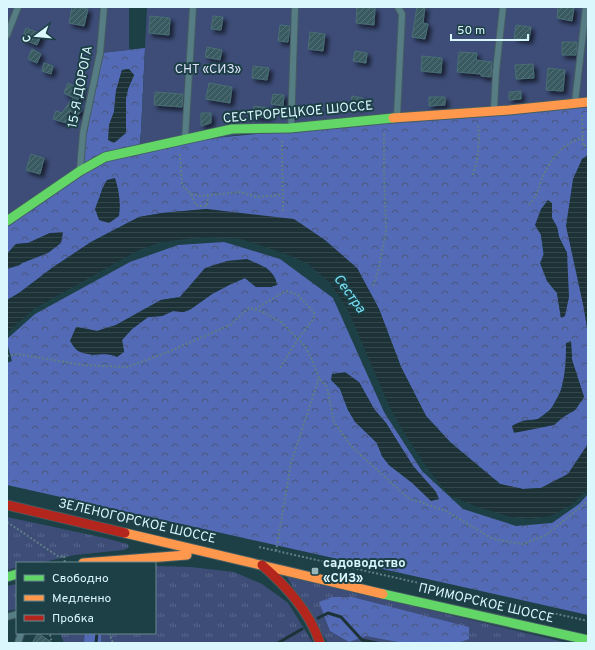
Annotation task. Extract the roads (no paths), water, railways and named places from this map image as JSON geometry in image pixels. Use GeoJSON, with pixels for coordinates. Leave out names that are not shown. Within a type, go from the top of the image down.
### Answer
{"type":"FeatureCollection","features":[{"type":"Feature","properties":{"kind":"main road","name":"СЕСТРОРЕЦКОЕ ШОССЕ"},"geometry":{"type":"LineString","coordinates":[[7,222],[80,170],[105,157],[232,129],[286,128],[494,111],[582,102]]}},
{"type":"Feature","properties":{"kind":"main road","name":"ЗЕЛЕНОГОРСКОЕ ШОССЕ"},"geometry":{"type":"LineString","coordinates":[[7,505],[262,564]]}},
{"type":"Feature","properties":{"kind":"main road"},"geometry":{"type":"LineString","coordinates":[[94,562],[210,553]]}},
{"type":"Feature","properties":{"kind":"main road"},"geometry":{"type":"LineString","coordinates":[[262,564],[277,578],[305,611],[318,632],[320,643]]}},
{"type":"Feature","properties":{"kind":"main road","name":"ПРИМОРСКОЕ ШОССЕ"},"geometry":{"type":"LineString","coordinates":[[262,564],[439,607],[588,640]]}},
{"type":"Feature","properties":{"kind":"lane"},"geometry":{"type":"LineString","coordinates":[[7,35],[18,7]]}},
{"type":"Feature","properties":{"kind":"lane","name":"15-Я ДОРОГА"},"geometry":{"type":"LineString","coordinates":[[80,170],[83,133],[100,53],[104,7]]}},
{"type":"Feature","properties":{"kind":"lane"},"geometry":{"type":"LineString","coordinates":[[182,141],[194,7]]}},
{"type":"Feature","properties":{"kind":"lane"},"geometry":{"type":"LineString","coordinates":[[286,128],[295,7]]}},
{"type":"Feature","properties":{"kind":"lane"},"geometry":{"type":"LineString","coordinates":[[397,118],[402,14],[398,7]]}},
{"type":"Feature","properties":{"kind":"lane"},"geometry":{"type":"LineString","coordinates":[[494,111],[502,7]]}},
{"type":"Feature","properties":{"kind":"lane"},"geometry":{"type":"LineString","coordinates":[[582,102],[586,7]]}},
{"type":"Feature","properties":{"kind":"water"},"geometry":{"type":"Polygon","coordinates":[[[129,69],[134,75],[126,98],[126,133],[114,143],[108,140],[109,125],[114,112],[116,91],[122,70],[129,69]]]}},
{"type":"Feature","properties":{"kind":"water"},"geometry":{"type":"Polygon","coordinates":[[[588,155],[588,333],[566,226],[573,179],[582,159],[588,155]]]}},
{"type":"Feature","properties":{"kind":"water"},"geometry":{"type":"Polygon","coordinates":[[[115,178],[118,187],[120,207],[119,216],[109,223],[99,220],[95,209],[107,180],[115,178]]]}},
{"type":"Feature","properties":{"kind":"water"},"geometry":{"type":"Polygon","coordinates":[[[548,200],[552,203],[552,218],[567,253],[569,297],[565,316],[561,318],[557,293],[547,281],[540,263],[544,254],[541,235],[535,225],[541,209],[548,200]]]}},
{"type":"Feature","properties":{"kind":"water","name":"Сестра"},"geometry":{"type":"Polygon","coordinates":[[[207,209],[294,219],[325,240],[357,268],[379,309],[401,367],[426,416],[450,442],[500,484],[523,489],[541,488],[568,474],[588,444],[588,488],[573,504],[551,516],[529,519],[511,517],[477,507],[449,495],[427,468],[404,433],[388,404],[348,310],[330,283],[308,264],[284,253],[241,239],[203,237],[162,242],[139,250],[34,309],[7,333],[7,300],[91,242],[139,217],[162,213],[207,209]]]}},
{"type":"Feature","properties":{"kind":"water"},"geometry":{"type":"Polygon","coordinates":[[[63,232],[61,243],[48,253],[7,269],[7,254],[16,244],[28,243],[50,233],[63,232]]]}},
{"type":"Feature","properties":{"kind":"water"},"geometry":{"type":"Polygon","coordinates":[[[247,259],[270,271],[276,280],[277,285],[271,287],[256,287],[245,278],[212,294],[191,309],[183,312],[173,311],[162,316],[148,317],[132,329],[122,340],[124,352],[117,357],[112,355],[83,353],[77,350],[70,341],[76,327],[97,331],[116,325],[161,300],[180,297],[205,268],[227,261],[247,259]]]}},
{"type":"Feature","properties":{"kind":"water"},"geometry":{"type":"Polygon","coordinates":[[[571,341],[572,360],[584,397],[575,410],[563,417],[554,425],[514,433],[512,426],[523,421],[538,419],[547,413],[554,405],[562,386],[566,343],[571,341]]]}},
{"type":"Feature","properties":{"kind":"water"},"geometry":{"type":"Polygon","coordinates":[[[345,372],[359,382],[374,409],[386,423],[413,466],[436,492],[439,499],[431,501],[411,482],[389,465],[382,456],[377,443],[355,422],[348,410],[340,389],[331,380],[332,374],[345,372]]]}},
{"type":"Feature","properties":{"kind":"waterway"},"geometry":{"type":"LineString","coordinates":[[318,618],[328,613],[341,617],[362,640],[377,643]]}},
{"type":"Feature","properties":{"kind":"waterway"},"geometry":{"type":"LineString","coordinates":[[278,643],[302,629]]}},
{"type":"Feature","properties":{"kind":"waterway"},"geometry":{"type":"LineString","coordinates":[[96,643],[97,634]]}},
{"type":"Feature","properties":{"kind":"place","name":"садоводство «СИЗ»"},"geometry":{"type":"Point","coordinates":[315,571]}},
{"type":"Feature","properties":{"kind":"park label","name":"СНТ «СИЗ»"},"geometry":{"type":"Point","coordinates":[208,70]}}]}
